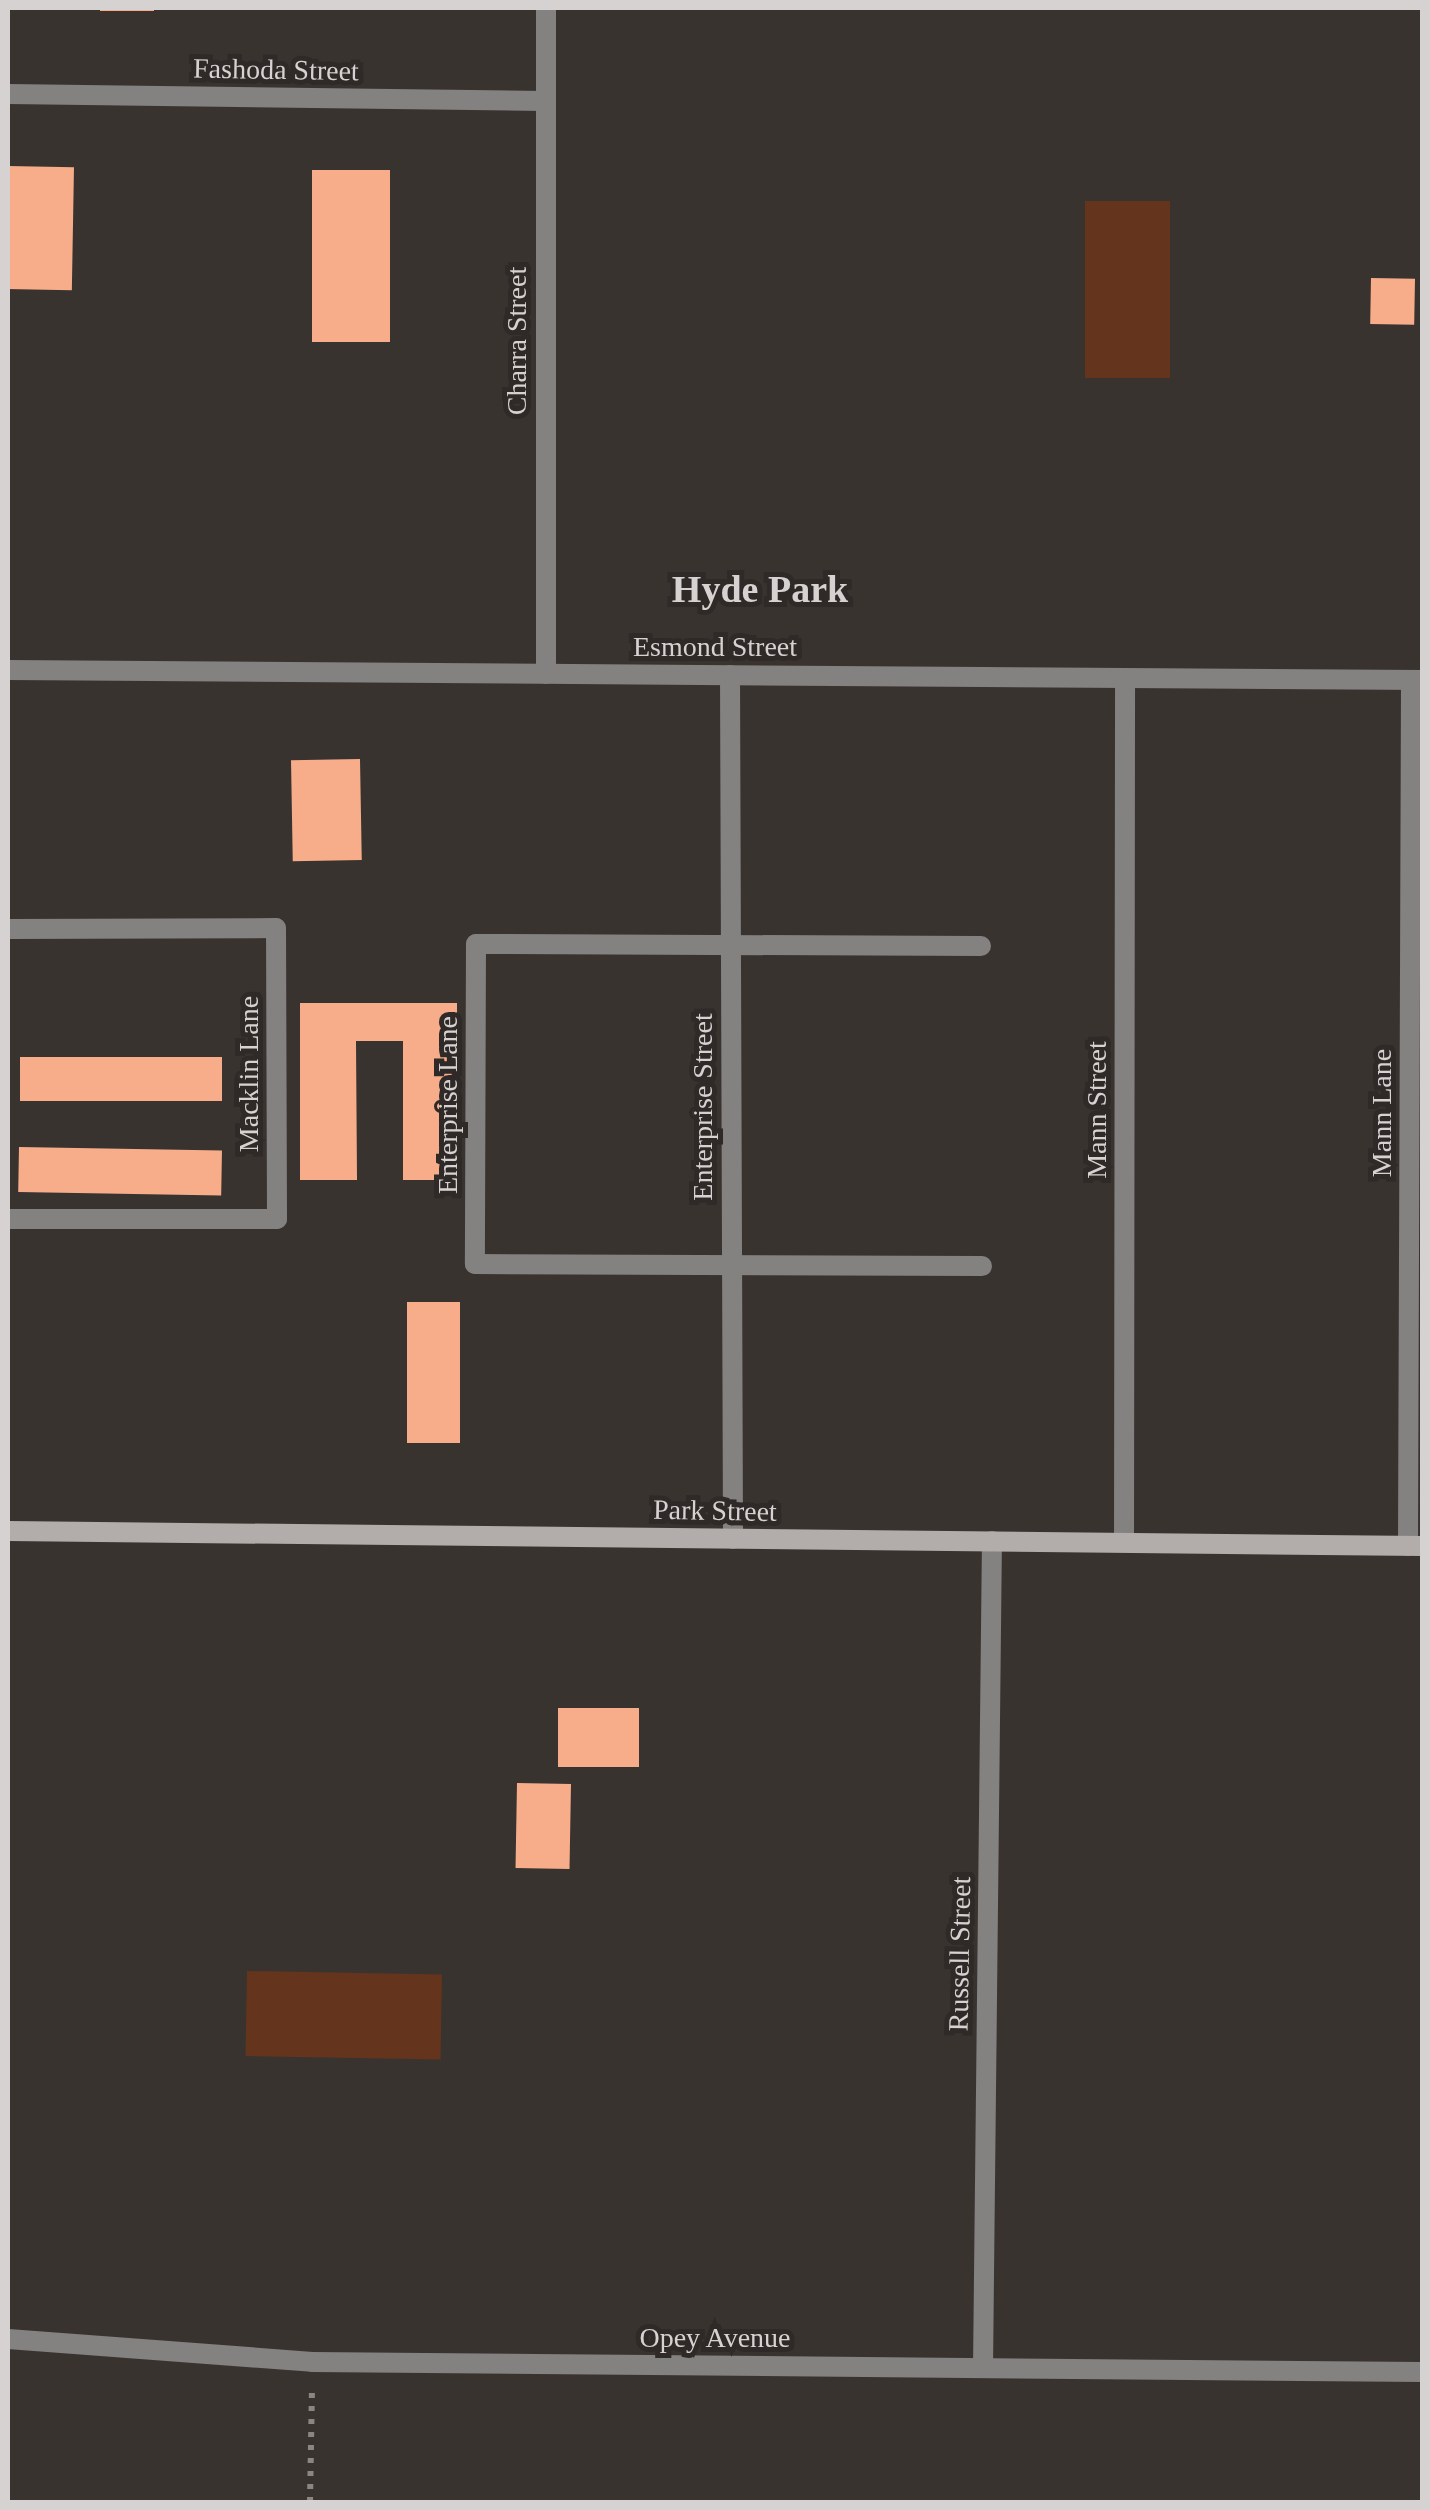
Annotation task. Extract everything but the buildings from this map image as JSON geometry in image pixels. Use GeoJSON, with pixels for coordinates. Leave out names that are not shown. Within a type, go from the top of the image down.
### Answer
{"type":"FeatureCollection","features":[{"type":"Feature","properties":{"kind":"street","name":"Charra Street"},"geometry":{"type":"LineString","coordinates":[[546,8],[546,674]]}},
{"type":"Feature","properties":{"kind":"street","name":"Fashoda Street"},"geometry":{"type":"LineString","coordinates":[[8,94],[543,100]]}},
{"type":"Feature","properties":{"kind":"street","name":"Esmond Street"},"geometry":{"type":"LineString","coordinates":[[8,670],[1416,680]]}},
{"type":"Feature","properties":{"kind":"street","name":"Enterprise Street"},"geometry":{"type":"LineString","coordinates":[[730,675],[732,1538]]}},
{"type":"Feature","properties":{"kind":"street","name":"Mann Street"},"geometry":{"type":"LineString","coordinates":[[1124,1542],[1125,678]]}},
{"type":"Feature","properties":{"kind":"street","name":"Mann Lane"},"geometry":{"type":"LineString","coordinates":[[1415,1546],[1416,680]]}},
{"type":"Feature","properties":{"kind":"street","name":"Macklin Lane"},"geometry":{"type":"LineString","coordinates":[[8,929],[276,928],[277,1219],[8,1220]]}},
{"type":"Feature","properties":{"kind":"street","name":"Enterprise Lane"},"geometry":{"type":"LineString","coordinates":[[981,946],[476,944],[475,1264],[982,1266]]}},
{"type":"Feature","properties":{"kind":"street","name":"Park Street"},"geometry":{"type":"LineString","coordinates":[[8,1531],[1415,1546]]}},
{"type":"Feature","properties":{"kind":"street","name":"Russell Street"},"geometry":{"type":"LineString","coordinates":[[983,2368],[992,1541]]}},
{"type":"Feature","properties":{"kind":"street","name":"Opey Avenue"},"geometry":{"type":"LineString","coordinates":[[8,2339],[312,2362],[1422,2372]]}},
{"type":"Feature","properties":{"kind":"path"},"geometry":{"type":"LineString","coordinates":[[310,2502],[312,2362]]}},
{"type":"Feature","properties":{"kind":"shaded area"},"geometry":{"type":"Polygon","coordinates":[[[1085,201],[1170,201],[1170,378],[1085,378],[1085,201]]]}},
{"type":"Feature","properties":{"kind":"shaded area"},"geometry":{"type":"Polygon","coordinates":[[[247,1971],[442,1974],[440,2059],[246,2056],[247,1971]]]}},
{"type":"Feature","properties":{"kind":"district","name":"Hyde Park"},"geometry":{"type":"Point","coordinates":[760,590]}}]}
